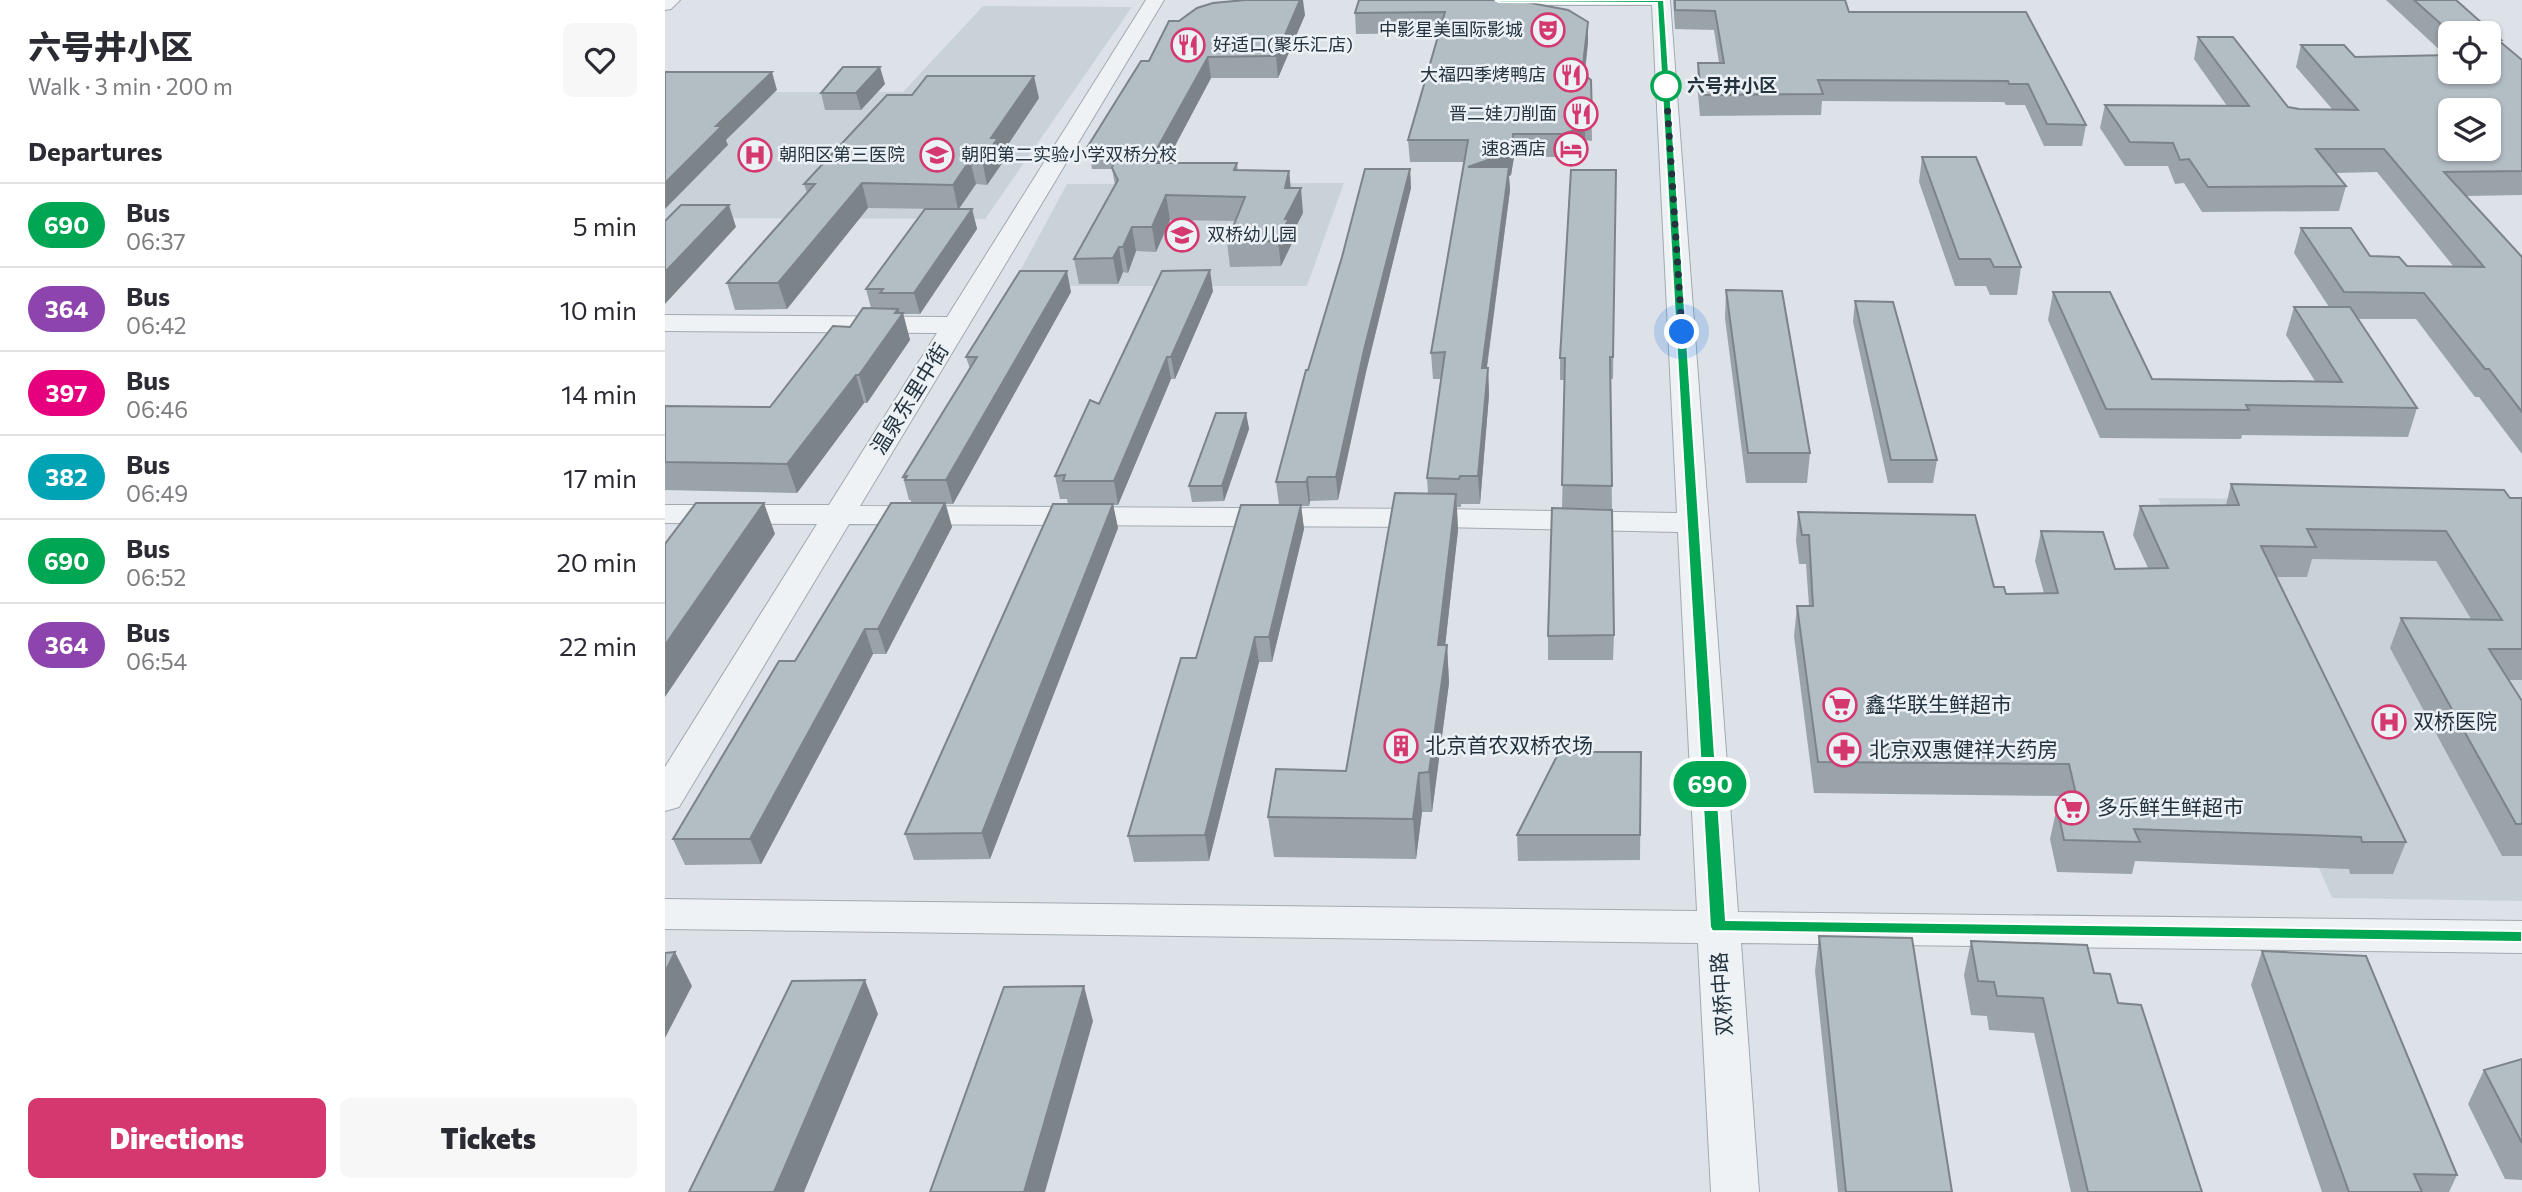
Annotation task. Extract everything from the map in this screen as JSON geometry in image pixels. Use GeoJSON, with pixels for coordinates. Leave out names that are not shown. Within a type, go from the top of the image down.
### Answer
{"type":"FeatureCollection","features":[{"type":"Feature","properties":{"kind":"street"},"geometry":{"type":"LineString","coordinates":[[665,5],[671,0]]}},
{"type":"Feature","properties":{"kind":"street","name":"温泉东里中街"},"geometry":{"type":"LineString","coordinates":[[665,798],[1155,0]]}},
{"type":"Feature","properties":{"kind":"street"},"geometry":{"type":"LineString","coordinates":[[1519,0],[1661,0]]}},
{"type":"Feature","properties":{"kind":"street","name":"双桥中路"},"geometry":{"type":"LineString","coordinates":[[1661,0],[1735,1192]]}},
{"type":"Feature","properties":{"kind":"street"},"geometry":{"type":"LineString","coordinates":[[665,323],[955,325]]}},
{"type":"Feature","properties":{"kind":"street"},"geometry":{"type":"LineString","coordinates":[[665,514],[1439,518],[1694,523]]}},
{"type":"Feature","properties":{"kind":"street"},"geometry":{"type":"LineString","coordinates":[[665,914],[2522,937]]}},
{"type":"Feature","properties":{"kind":"shaded area","name":"朝阳第二实验小学双桥分校"},"geometry":{"type":"Polygon","coordinates":[[[983,6],[1132,7],[985,219],[665,218],[665,92],[903,92],[983,6]]]}},
{"type":"Feature","properties":{"kind":"shaded area","name":"双桥幼儿园"},"geometry":{"type":"Polygon","coordinates":[[[1344,183],[1307,286],[1012,286],[1067,184],[1344,183]]]}},
{"type":"Feature","properties":{"kind":"shaded area","name":"双桥医院"},"geometry":{"type":"Polygon","coordinates":[[[2158,498],[2491,501],[2522,545],[2522,901],[2332,898],[2158,498]]]}},
{"type":"Feature","properties":{"kind":"building"},"geometry":{"type":"Polygon","coordinates":[[[1300,0],[1276,56],[1208,57],[1149,163],[1237,163],[1234,170],[1289,171],[1285,188],[1301,188],[1285,219],[1289,218],[1278,241],[1227,242],[1245,197],[1166,195],[1152,227],[1132,227],[1123,247],[1119,247],[1113,258],[1074,259],[1118,180],[1112,168],[1119,145],[1088,146],[1141,61],[1149,61],[1169,21],[1179,21],[1197,8],[1213,3],[1300,0]]]}},
{"type":"Feature","properties":{"kind":"building"},"geometry":{"type":"Polygon","coordinates":[[[1359,0],[1514,0],[1568,10],[1588,22],[1582,73],[1591,80],[1592,118],[1585,117],[1583,127],[1563,134],[1513,134],[1511,152],[1468,167],[1509,167],[1482,368],[1488,368],[1478,476],[1460,476],[1459,479],[1427,478],[1445,352],[1431,353],[1468,140],[1408,140],[1445,12],[1355,13],[1359,0]]]}},
{"type":"Feature","properties":{"kind":"building"},"geometry":{"type":"Polygon","coordinates":[[[1675,0],[1845,0],[1849,12],[2026,12],[2086,125],[2047,124],[2028,84],[2009,84],[2008,81],[1818,80],[1823,94],[1701,95],[1698,63],[1724,63],[1715,11],[1675,10],[1675,0]]]}},
{"type":"Feature","properties":{"kind":"building"},"geometry":{"type":"Polygon","coordinates":[[[2414,0],[2456,0],[2480,21],[2438,21],[2414,0]]]}},
{"type":"Feature","properties":{"kind":"building"},"geometry":{"type":"Polygon","coordinates":[[[2198,37],[2233,37],[2288,107],[2358,110],[2301,45],[2344,45],[2355,57],[2438,55],[2438,84],[2501,84],[2501,42],[2522,60],[2522,171],[2444,172],[2522,257],[2522,412],[2424,293],[2344,292],[2301,228],[2351,228],[2370,256],[2399,257],[2407,266],[2484,267],[2384,149],[2316,149],[2346,186],[2208,187],[2189,159],[2180,160],[2173,143],[2130,142],[2105,105],[2249,106],[2198,37]]]}},
{"type":"Feature","properties":{"kind":"building"},"geometry":{"type":"Polygon","coordinates":[[[843,67],[880,67],[856,93],[821,93],[843,67]]]}},
{"type":"Feature","properties":{"kind":"building"},"geometry":{"type":"Polygon","coordinates":[[[665,72],[772,72],[716,126],[722,126],[665,183],[665,72]]]}},
{"type":"Feature","properties":{"kind":"building"},"geometry":{"type":"Polygon","coordinates":[[[927,76],[1034,76],[991,138],[998,138],[982,160],[970,160],[953,185],[862,183],[778,283],[727,283],[815,184],[804,184],[887,95],[912,95],[927,76]]]}},
{"type":"Feature","properties":{"kind":"building"},"geometry":{"type":"Polygon","coordinates":[[[1922,157],[1976,157],[2021,267],[1994,267],[1990,259],[1959,259],[1922,157]]]}},
{"type":"Feature","properties":{"kind":"building"},"geometry":{"type":"Polygon","coordinates":[[[1365,169],[1410,169],[1364,350],[1336,477],[1308,477],[1306,482],[1276,482],[1306,370],[1342,257],[1365,169]]]}},
{"type":"Feature","properties":{"kind":"building"},"geometry":{"type":"Polygon","coordinates":[[[1571,170],[1616,170],[1613,357],[1610,357],[1612,486],[1562,485],[1565,358],[1560,358],[1571,170]]]}},
{"type":"Feature","properties":{"kind":"building"},"geometry":{"type":"Polygon","coordinates":[[[681,205],[729,205],[665,272],[665,221],[681,205]]]}},
{"type":"Feature","properties":{"kind":"building"},"geometry":{"type":"Polygon","coordinates":[[[925,209],[972,209],[914,293],[880,293],[883,289],[866,289],[925,209]]]}},
{"type":"Feature","properties":{"kind":"building"},"geometry":{"type":"Polygon","coordinates":[[[1210,270],[1171,357],[1167,357],[1114,481],[1063,481],[1065,475],[1055,476],[1090,400],[1099,404],[1162,271],[1210,270]]]}},
{"type":"Feature","properties":{"kind":"building"},"geometry":{"type":"Polygon","coordinates":[[[1020,271],[1067,271],[946,480],[905,480],[907,476],[903,477],[977,357],[966,357],[1020,271]]]}},
{"type":"Feature","properties":{"kind":"building"},"geometry":{"type":"Polygon","coordinates":[[[1726,290],[1782,291],[1810,453],[1748,453],[1726,290]]]}},
{"type":"Feature","properties":{"kind":"building"},"geometry":{"type":"Polygon","coordinates":[[[2053,292],[2110,292],[2152,379],[2342,382],[2294,307],[2350,307],[2417,408],[2246,405],[2249,410],[2106,409],[2053,292]]]}},
{"type":"Feature","properties":{"kind":"building"},"geometry":{"type":"Polygon","coordinates":[[[1855,301],[1893,302],[1937,460],[1891,460],[1855,301]]]}},
{"type":"Feature","properties":{"kind":"building"},"geometry":{"type":"Polygon","coordinates":[[[863,308],[898,309],[895,313],[903,313],[859,375],[856,375],[787,464],[665,462],[665,406],[770,407],[833,326],[850,327],[863,308]]]}},
{"type":"Feature","properties":{"kind":"building"},"geometry":{"type":"Polygon","coordinates":[[[1216,413],[1246,413],[1222,486],[1189,486],[1216,413]]]}},
{"type":"Feature","properties":{"kind":"building"},"geometry":{"type":"Polygon","coordinates":[[[2231,484],[2504,490],[2510,498],[2522,498],[2522,649],[2489,649],[2522,701],[2522,824],[2516,824],[2401,618],[2502,620],[2446,531],[2307,529],[2316,547],[2261,546],[2406,842],[2362,842],[2361,837],[2134,829],[2140,842],[2064,840],[2057,807],[2079,807],[2069,764],[1818,762],[1797,606],[1813,606],[1809,535],[1802,535],[1798,512],[1975,515],[1994,587],[2004,587],[2006,594],[2058,593],[2041,531],[2103,532],[2115,569],[2168,568],[2140,506],[2239,505],[2231,484]]]}},
{"type":"Feature","properties":{"kind":"building"},"geometry":{"type":"Polygon","coordinates":[[[1395,493],[1456,494],[1438,645],[1447,645],[1429,772],[1419,773],[1413,819],[1268,817],[1276,769],[1346,771],[1395,493]]]}},
{"type":"Feature","properties":{"kind":"building"},"geometry":{"type":"Polygon","coordinates":[[[696,503],[764,503],[665,645],[665,544],[696,503]]]}},
{"type":"Feature","properties":{"kind":"building"},"geometry":{"type":"Polygon","coordinates":[[[891,503],[945,503],[878,629],[865,629],[750,839],[673,839],[779,661],[795,661],[891,503]]]}},
{"type":"Feature","properties":{"kind":"building"},"geometry":{"type":"Polygon","coordinates":[[[1053,504],[1113,504],[982,833],[905,834],[1053,504]]]}},
{"type":"Feature","properties":{"kind":"building"},"geometry":{"type":"Polygon","coordinates":[[[1241,505],[1301,505],[1269,637],[1255,637],[1205,835],[1128,836],[1181,658],[1196,658],[1241,505]]]}},
{"type":"Feature","properties":{"kind":"building"},"geometry":{"type":"Polygon","coordinates":[[[1552,508],[1612,510],[1614,635],[1548,636],[1552,508]]]}},
{"type":"Feature","properties":{"kind":"building"},"geometry":{"type":"Polygon","coordinates":[[[1559,752],[1641,752],[1640,835],[1517,835],[1559,752]]]}},
{"type":"Feature","properties":{"kind":"building"},"geometry":{"type":"Polygon","coordinates":[[[1819,936],[1912,938],[1952,1192],[1846,1192],[1819,936]]]}},
{"type":"Feature","properties":{"kind":"building"},"geometry":{"type":"Polygon","coordinates":[[[1971,941],[2087,945],[2094,973],[2110,974],[2118,1003],[2141,1005],[2202,1192],[2088,1192],[2043,998],[1997,996],[1994,982],[1978,981],[1971,941]]]}},
{"type":"Feature","properties":{"kind":"building"},"geometry":{"type":"Polygon","coordinates":[[[2262,951],[2366,956],[2457,1175],[2414,1174],[2422,1192],[2349,1192],[2262,951]]]}},
{"type":"Feature","properties":{"kind":"building"},"geometry":{"type":"Polygon","coordinates":[[[675,952],[665,972],[665,953],[675,952]]]}},
{"type":"Feature","properties":{"kind":"building"},"geometry":{"type":"Polygon","coordinates":[[[865,980],[774,1192],[689,1192],[792,981],[865,980]]]}},
{"type":"Feature","properties":{"kind":"building"},"geometry":{"type":"Polygon","coordinates":[[[1084,986],[1024,1192],[930,1192],[1004,987],[1084,986]]]}},
{"type":"Feature","properties":{"kind":"building"},"geometry":{"type":"Polygon","coordinates":[[[2522,1059],[2522,1143],[2484,1070],[2522,1059]]]}},
{"type":"Feature","properties":{"kind":"bus line","name":"690"},"geometry":{"type":"LineString","coordinates":[[1499,0],[1661,0],[1718,927],[2522,937]]}},
{"type":"Feature","properties":{"kind":"place","name":"中影星美国际影城"},"geometry":{"type":"Point","coordinates":[1548,30]}},
{"type":"Feature","properties":{"kind":"place","name":"好适口(聚乐汇店)"},"geometry":{"type":"Point","coordinates":[1188,45]}},
{"type":"Feature","properties":{"kind":"place","name":"大福四季烤鸭店"},"geometry":{"type":"Point","coordinates":[1571,75]}},
{"type":"Feature","properties":{"kind":"place","name":"六号井小区"},"geometry":{"type":"Point","coordinates":[1666,86]}},
{"type":"Feature","properties":{"kind":"place","name":"晋二娃刀削面"},"geometry":{"type":"Point","coordinates":[1581,114]}},
{"type":"Feature","properties":{"kind":"place","name":"速8酒店"},"geometry":{"type":"Point","coordinates":[1571,149]}},
{"type":"Feature","properties":{"kind":"place","name":"朝阳区第三医院"},"geometry":{"type":"Point","coordinates":[755,155]}},
{"type":"Feature","properties":{"kind":"place","name":"朝阳第二实验小学双桥分校"},"geometry":{"type":"Point","coordinates":[937,155]}},
{"type":"Feature","properties":{"kind":"place","name":"双桥幼儿园"},"geometry":{"type":"Point","coordinates":[1182,235]}},
{"type":"Feature","properties":{"kind":"place","name":"鑫华联生鲜超市"},"geometry":{"type":"Point","coordinates":[1840,705]}},
{"type":"Feature","properties":{"kind":"place","name":"双桥医院"},"geometry":{"type":"Point","coordinates":[2389,722]}},
{"type":"Feature","properties":{"kind":"place","name":"北京首农双桥农场"},"geometry":{"type":"Point","coordinates":[1401,746]}},
{"type":"Feature","properties":{"kind":"place","name":"北京双惠健祥大药房"},"geometry":{"type":"Point","coordinates":[1844,750]}},
{"type":"Feature","properties":{"kind":"place","name":"多乐鲜生鲜超市"},"geometry":{"type":"Point","coordinates":[2072,808]}},
{"type":"Feature","properties":{"kind":"route"},"geometry":{"type":"LineString","coordinates":[[1666,86],[1682,332]]}}]}
